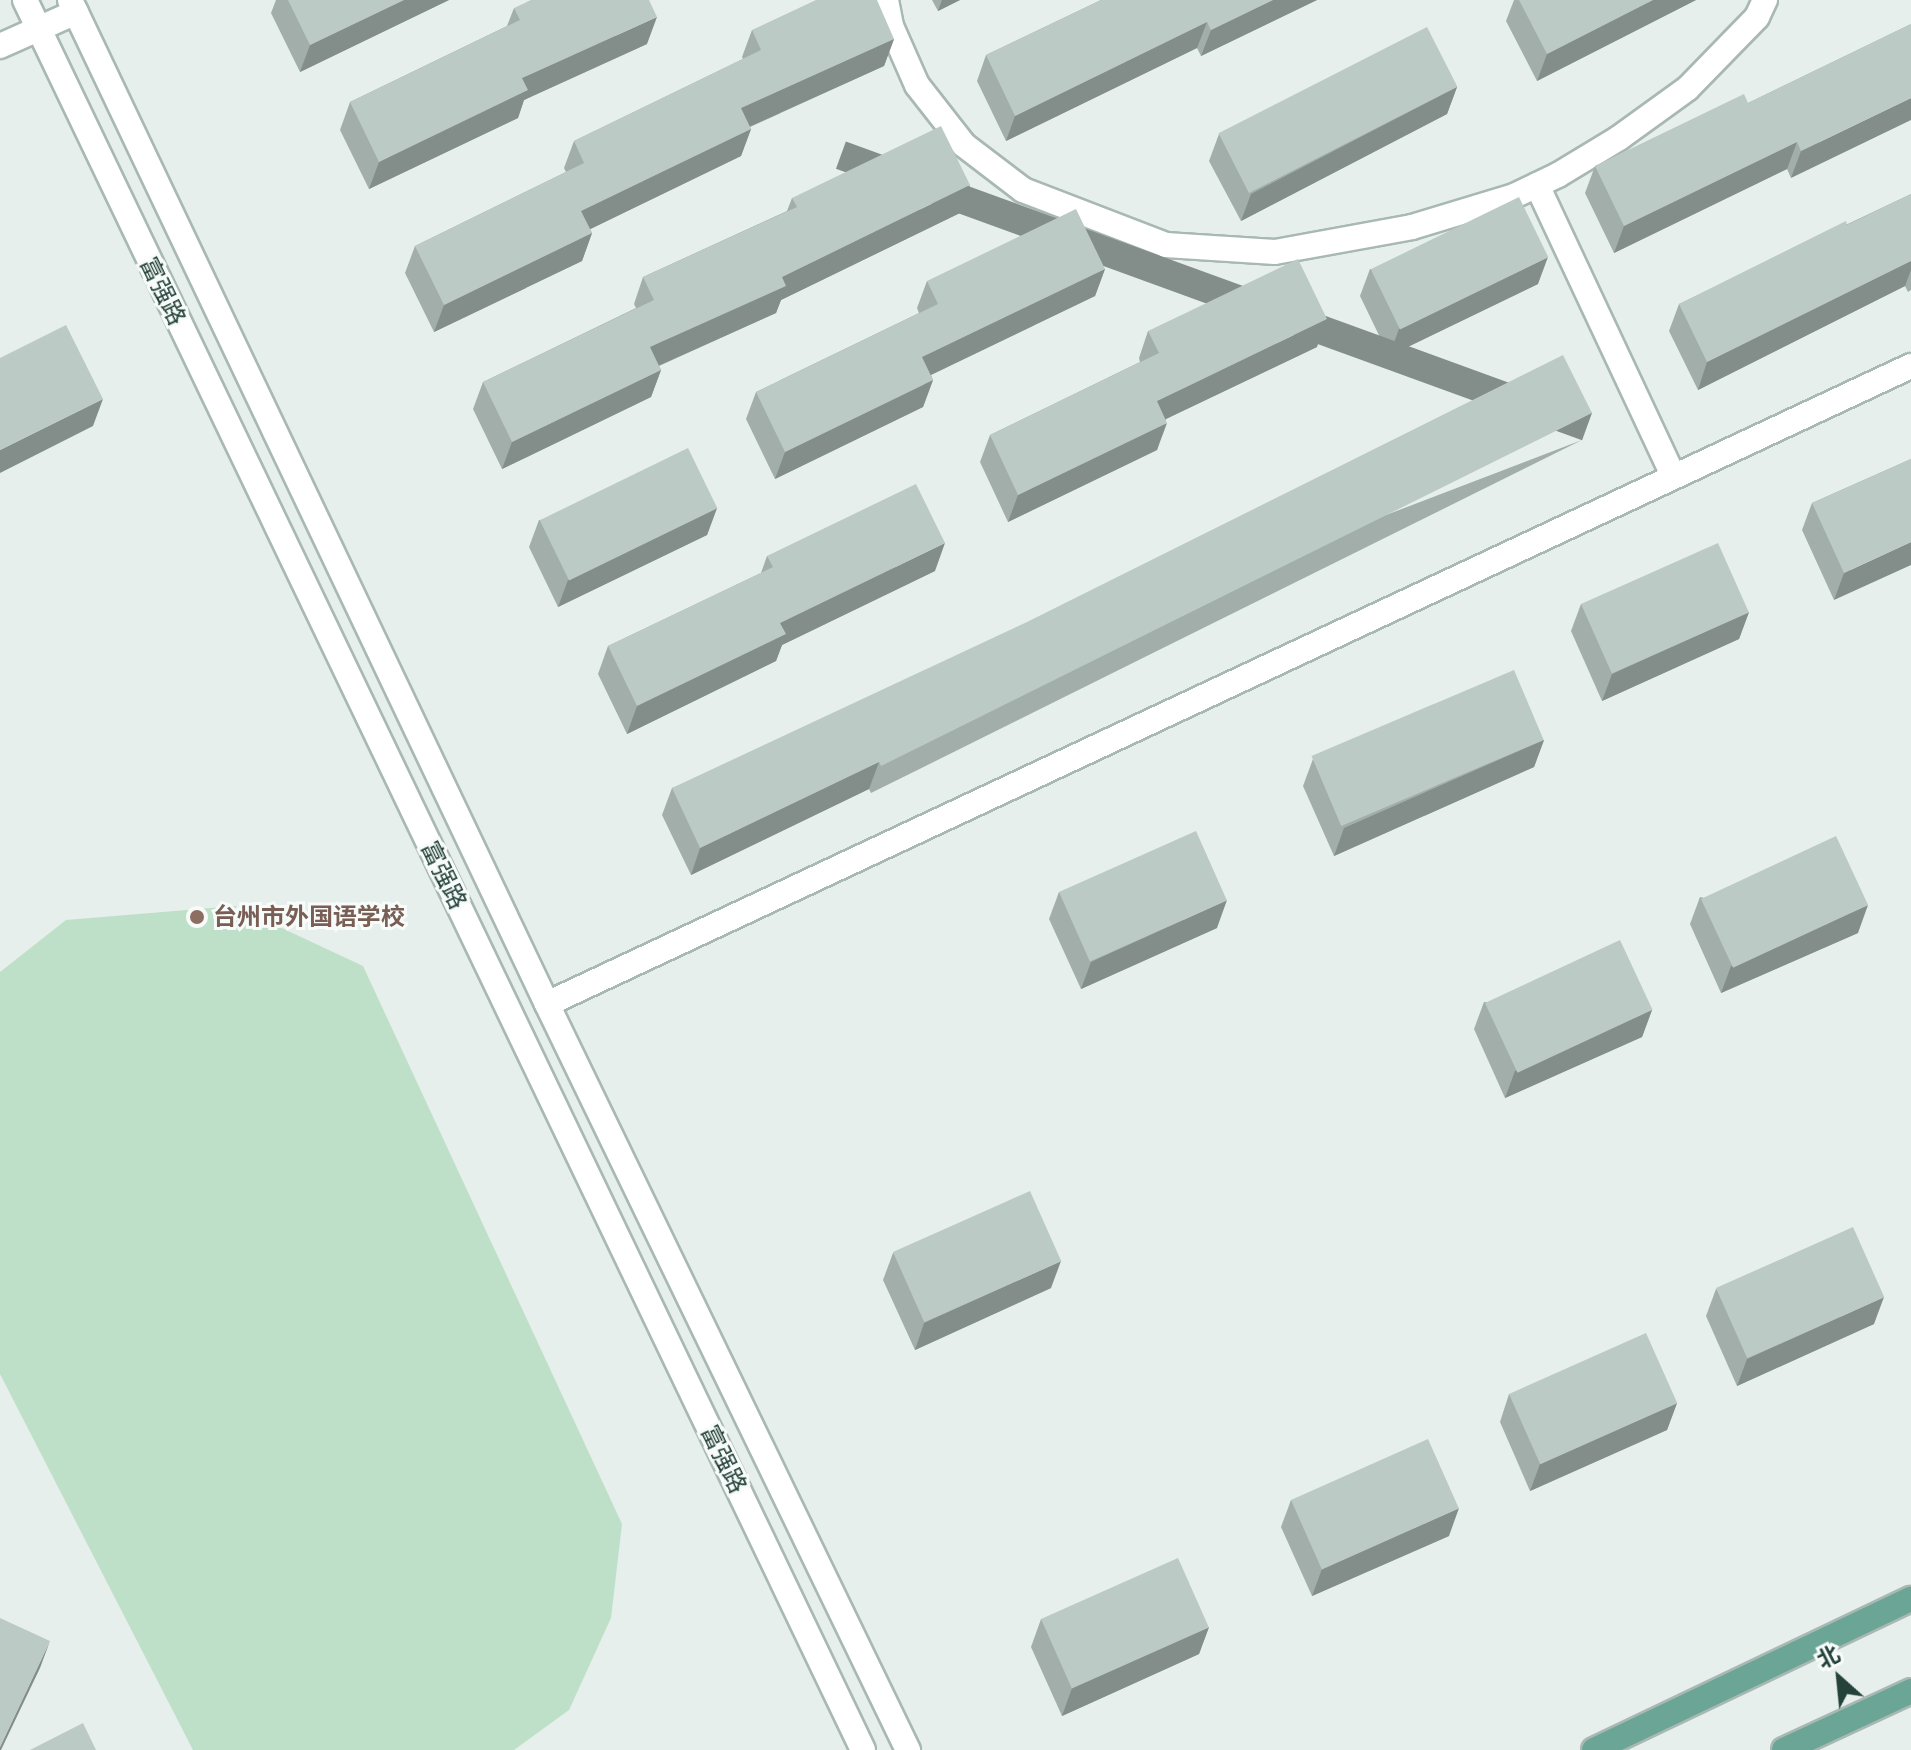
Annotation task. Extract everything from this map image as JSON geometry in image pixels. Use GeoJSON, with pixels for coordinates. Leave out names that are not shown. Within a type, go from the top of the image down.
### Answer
{"type":"FeatureCollection","features":[{"type":"Feature","properties":{"kind":"main road","name":"富强路"},"geometry":{"type":"LineString","coordinates":[[25,0],[863,1750]]}},
{"type":"Feature","properties":{"kind":"main road"},"geometry":{"type":"LineString","coordinates":[[886,0],[891,26],[917,85],[964,145],[1023,190],[1166,245],[1275,252],[1412,227],[1537,185],[1619,138],[1688,88],[1757,17],[1765,0]]}},
{"type":"Feature","properties":{"kind":"main road","name":"富强路"},"geometry":{"type":"LineString","coordinates":[[73,6],[547,1004],[908,1750]]}},
{"type":"Feature","properties":{"kind":"main road"},"geometry":{"type":"LineString","coordinates":[[0,46],[38,29],[73,6]]}},
{"type":"Feature","properties":{"kind":"main road"},"geometry":{"type":"LineString","coordinates":[[1537,185],[1673,475]]}},
{"type":"Feature","properties":{"kind":"main road"},"geometry":{"type":"LineString","coordinates":[[547,1004],[1911,366]]}},
{"type":"Feature","properties":{"kind":"main road"},"geometry":{"type":"LineString","coordinates":[[1594,1750],[1911,1599]]}},
{"type":"Feature","properties":{"kind":"main road"},"geometry":{"type":"LineString","coordinates":[[1784,1750],[1911,1691]]}},
{"type":"Feature","properties":{"kind":"green space"},"geometry":{"type":"Polygon","coordinates":[[[235,906],[363,966],[622,1524],[611,1618],[569,1710],[514,1750],[193,1750],[0,1374],[0,972],[66,920],[235,906]]]}},
{"type":"Feature","properties":{"kind":"building"},"geometry":{"type":"Polygon","coordinates":[[[288,0],[404,0],[310,45],[288,0]]]}},
{"type":"Feature","properties":{"kind":"building"},"geometry":{"type":"Polygon","coordinates":[[[531,0],[649,0],[657,17],[522,78],[528,90],[379,162],[350,102],[520,20],[514,8],[531,0]]]}},
{"type":"Feature","properties":{"kind":"building"},"geometry":{"type":"Polygon","coordinates":[[[816,0],[877,0],[894,39],[741,108],[751,129],[581,211],[592,233],[444,305],[415,246],[584,163],[574,141],[761,50],[752,30],[816,0]]]}},
{"type":"Feature","properties":{"kind":"building"},"geometry":{"type":"Polygon","coordinates":[[[1101,0],[1273,0],[1211,30],[1207,22],[1015,116],[986,55],[1101,0]]]}},
{"type":"Feature","properties":{"kind":"building"},"geometry":{"type":"Polygon","coordinates":[[[1519,0],[1653,0],[1547,54],[1519,0]]]}},
{"type":"Feature","properties":{"kind":"building"},"geometry":{"type":"Polygon","coordinates":[[[1911,24],[1911,98],[1801,151],[1797,142],[1624,226],[1595,166],[1744,94],[1748,103],[1911,24]]]}},
{"type":"Feature","properties":{"kind":"building"},"geometry":{"type":"Polygon","coordinates":[[[1427,27],[1457,87],[1249,193],[1219,133],[1427,27]]]}},
{"type":"Feature","properties":{"kind":"building"},"geometry":{"type":"Polygon","coordinates":[[[941,126],[970,185],[782,277],[786,286],[650,347],[661,370],[512,442],[483,382],[654,300],[643,277],[797,207],[792,198],[941,126]]]}},
{"type":"Feature","properties":{"kind":"building"},"geometry":{"type":"Polygon","coordinates":[[[1911,194],[1911,261],[1707,362],[1679,304],[1846,221],[1847,225],[1911,194]]]}},
{"type":"Feature","properties":{"kind":"building"},"geometry":{"type":"Polygon","coordinates":[[[1519,197],[1548,257],[1400,330],[1371,269],[1519,197]]]}},
{"type":"Feature","properties":{"kind":"building"},"geometry":{"type":"Polygon","coordinates":[[[1076,209],[1105,269],[922,357],[933,380],[785,452],[756,392],[938,304],[927,281],[1076,209]]]}},
{"type":"Feature","properties":{"kind":"building"},"geometry":{"type":"Polygon","coordinates":[[[1298,259],[1327,319],[1157,401],[1167,423],[1018,495],[990,435],[1159,353],[1148,331],[1298,259]]]}},
{"type":"Feature","properties":{"kind":"building"},"geometry":{"type":"Polygon","coordinates":[[[66,325],[103,399],[0,450],[0,358],[66,325]]]}},
{"type":"Feature","properties":{"kind":"building"},"geometry":{"type":"Polygon","coordinates":[[[1563,355],[1592,413],[881,766],[879,762],[700,848],[672,788],[1027,622],[1563,355]]]}},
{"type":"Feature","properties":{"kind":"building"},"geometry":{"type":"Polygon","coordinates":[[[688,448],[717,508],[569,581],[540,520],[688,448]]]}},
{"type":"Feature","properties":{"kind":"building"},"geometry":{"type":"Polygon","coordinates":[[[1911,459],[1911,542],[1844,573],[1812,503],[1911,459]]]}},
{"type":"Feature","properties":{"kind":"building"},"geometry":{"type":"Polygon","coordinates":[[[916,484],[945,543],[780,623],[786,634],[637,706],[608,646],[773,567],[767,556],[916,484]]]}},
{"type":"Feature","properties":{"kind":"building"},"geometry":{"type":"Polygon","coordinates":[[[1718,543],[1749,612],[1612,673],[1581,604],[1718,543]]]}},
{"type":"Feature","properties":{"kind":"building"},"geometry":{"type":"Polygon","coordinates":[[[1514,670],[1544,740],[1341,826],[1311,756],[1514,670]]]}},
{"type":"Feature","properties":{"kind":"building"},"geometry":{"type":"Polygon","coordinates":[[[1196,831],[1227,900],[1090,961],[1059,892],[1196,831]]]}},
{"type":"Feature","properties":{"kind":"building"},"geometry":{"type":"Polygon","coordinates":[[[1836,836],[1868,905],[1733,968],[1701,899],[1836,836]]]}},
{"type":"Feature","properties":{"kind":"building"},"geometry":{"type":"Polygon","coordinates":[[[1620,940],[1653,1010],[1518,1073],[1485,1003],[1620,940]]]}},
{"type":"Feature","properties":{"kind":"building"},"geometry":{"type":"Polygon","coordinates":[[[1030,1191],[1061,1261],[924,1322],[893,1252],[1030,1191]]]}},
{"type":"Feature","properties":{"kind":"building"},"geometry":{"type":"Polygon","coordinates":[[[1853,1227],[1884,1297],[1747,1358],[1716,1288],[1853,1227]]]}},
{"type":"Feature","properties":{"kind":"building"},"geometry":{"type":"Polygon","coordinates":[[[1646,1333],[1677,1403],[1540,1464],[1509,1394],[1646,1333]]]}},
{"type":"Feature","properties":{"kind":"building"},"geometry":{"type":"Polygon","coordinates":[[[1428,1439],[1459,1508],[1322,1569],[1291,1500],[1428,1439]]]}},
{"type":"Feature","properties":{"kind":"building"},"geometry":{"type":"Polygon","coordinates":[[[1178,1558],[1209,1627],[1072,1688],[1041,1619],[1178,1558]]]}},
{"type":"Feature","properties":{"kind":"building"},"geometry":{"type":"Polygon","coordinates":[[[0,1618],[50,1641],[0,1747],[0,1618]]]}},
{"type":"Feature","properties":{"kind":"building"},"geometry":{"type":"Polygon","coordinates":[[[83,1723],[96,1750],[30,1750],[83,1723]]]}},
{"type":"Feature","properties":{"kind":"place","name":"台州市外国语学校"},"geometry":{"type":"Point","coordinates":[197,917]}}]}
